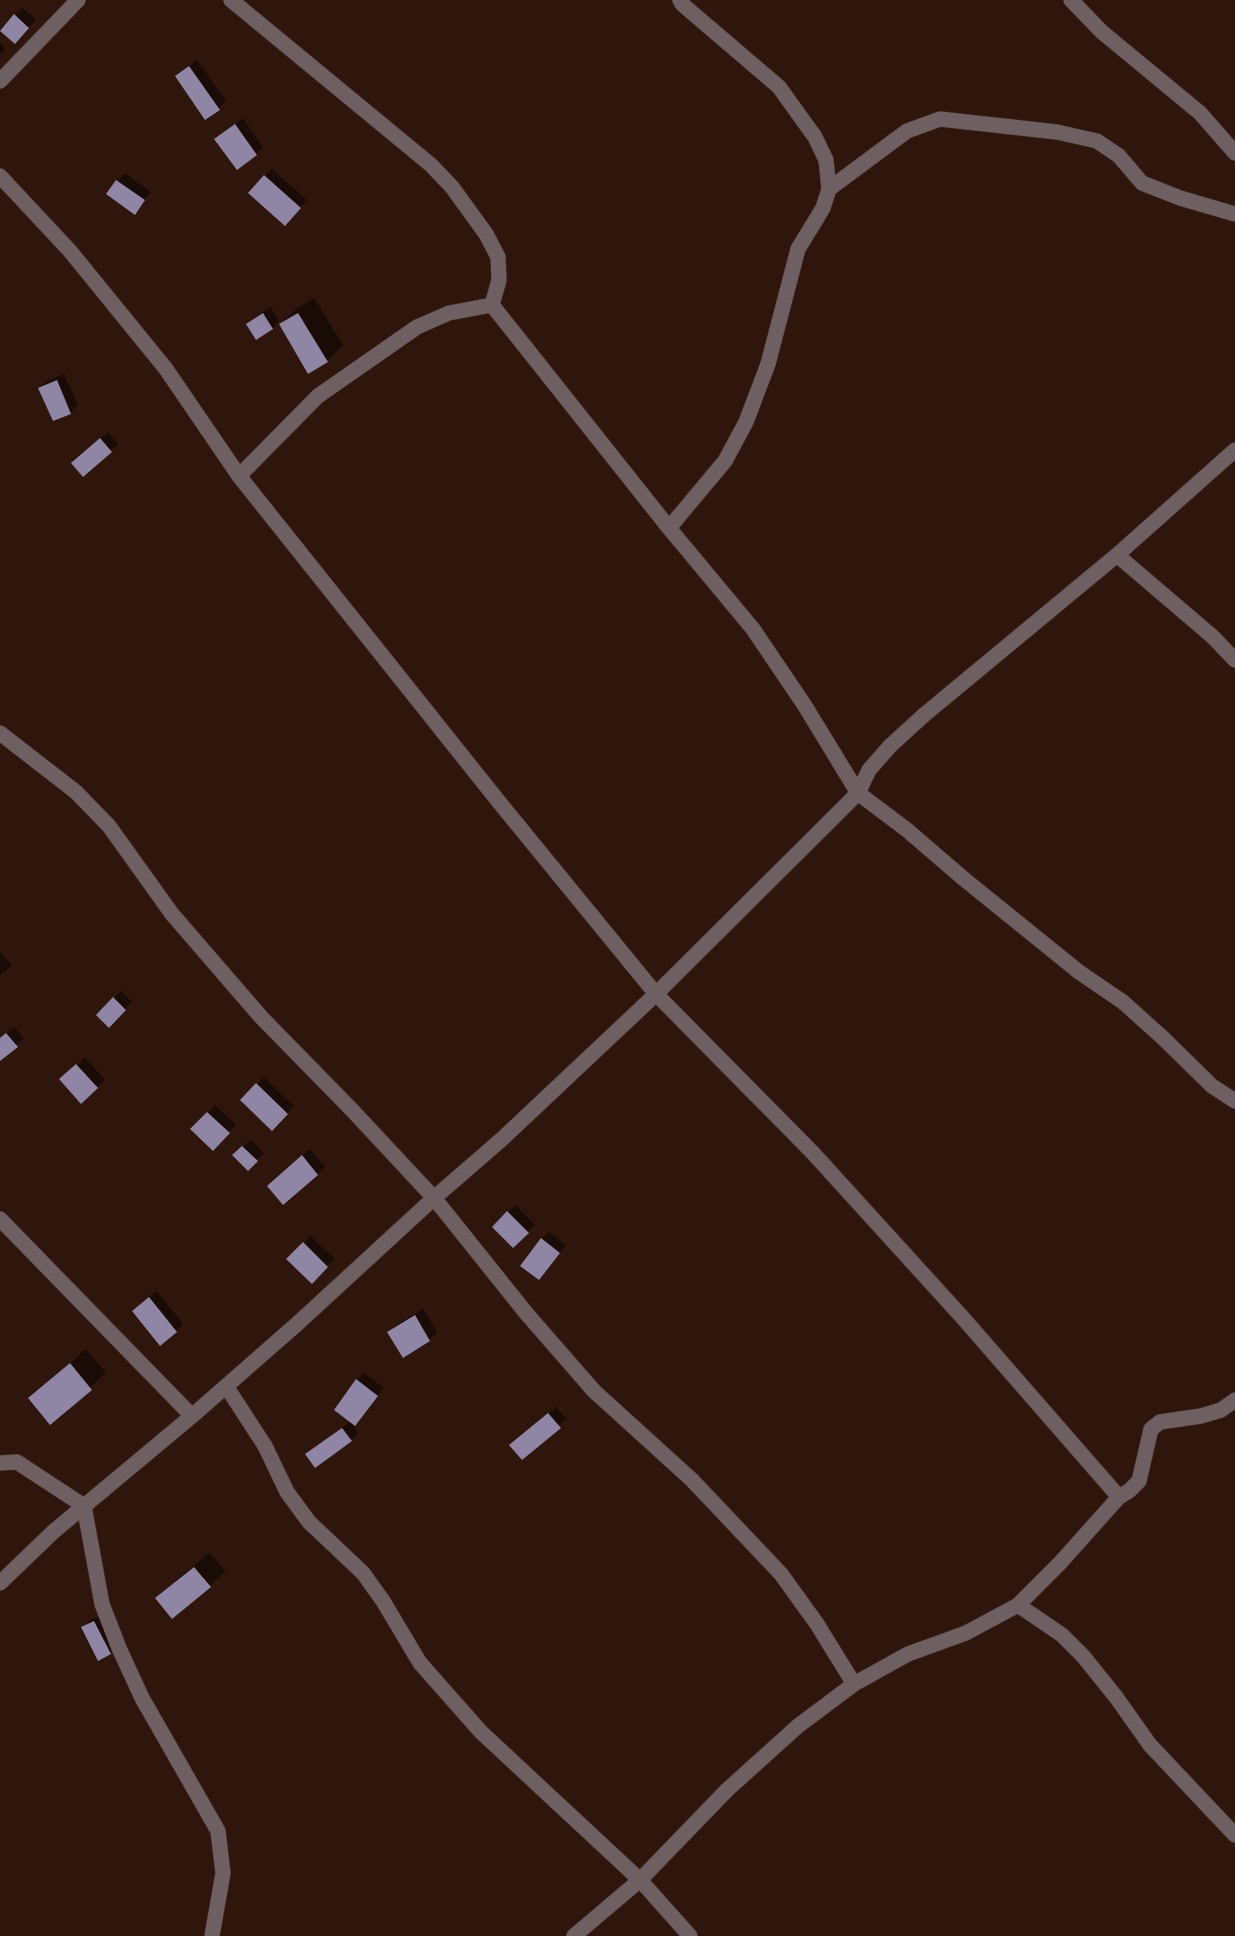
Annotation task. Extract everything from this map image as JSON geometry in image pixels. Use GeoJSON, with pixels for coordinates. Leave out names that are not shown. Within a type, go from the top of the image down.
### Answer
{"type":"FeatureCollection","features":[{"type":"Feature","properties":{"kind":"street"},"geometry":{"type":"LineString","coordinates":[[0,81],[78,0]]}},
{"type":"Feature","properties":{"kind":"street"},"geometry":{"type":"LineString","coordinates":[[231,0],[431,165],[452,187],[486,234],[498,256],[499,280],[492,305]]}},
{"type":"Feature","properties":{"kind":"street"},"geometry":{"type":"LineString","coordinates":[[669,528],[725,461],[746,422],[768,364],[798,249],[823,208],[829,189],[826,160],[815,137],[779,87],[680,0]]}},
{"type":"Feature","properties":{"kind":"street"},"geometry":{"type":"LineString","coordinates":[[1071,0],[1102,32],[1200,113],[1235,153]]}},
{"type":"Feature","properties":{"kind":"street"},"geometry":{"type":"LineString","coordinates":[[829,189],[907,131],[940,119],[1057,132],[1096,141],[1119,156],[1142,183],[1180,198],[1235,214]]}},
{"type":"Feature","properties":{"kind":"street"},"geometry":{"type":"LineString","coordinates":[[0,176],[70,251],[166,369],[238,476],[498,802],[656,994],[813,1153],[963,1318],[1119,1497]]}},
{"type":"Feature","properties":{"kind":"street"},"geometry":{"type":"LineString","coordinates":[[238,476],[318,396],[417,327],[449,313],[492,305]]}},
{"type":"Feature","properties":{"kind":"street"},"geometry":{"type":"LineString","coordinates":[[492,305],[669,528],[753,629],[805,706],[858,793],[907,830],[1080,972],[1123,1002],[1212,1086],[1235,1101]]}},
{"type":"Feature","properties":{"kind":"street"},"geometry":{"type":"LineString","coordinates":[[0,1583],[53,1532],[192,1416],[502,1139],[656,994],[858,793],[869,770],[890,746],[924,715],[1117,555],[1235,450]]}},
{"type":"Feature","properties":{"kind":"street"},"geometry":{"type":"LineString","coordinates":[[1117,555],[1213,637],[1235,660]]}},
{"type":"Feature","properties":{"kind":"street"},"geometry":{"type":"LineString","coordinates":[[0,733],[76,792],[109,825],[172,914],[253,1009],[434,1198],[526,1313],[594,1391],[692,1480],[781,1574],[817,1624],[854,1684]]}},
{"type":"Feature","properties":{"kind":"street"},"geometry":{"type":"LineString","coordinates":[[0,1219],[192,1416]]}},
{"type":"Feature","properties":{"kind":"street"},"geometry":{"type":"LineString","coordinates":[[226,1386],[265,1446],[287,1492],[309,1522],[363,1573],[383,1601],[420,1663],[481,1732],[640,1880],[690,1936]]}},
{"type":"Feature","properties":{"kind":"street"},"geometry":{"type":"LineString","coordinates":[[574,1936],[640,1880],[727,1790],[798,1725],[854,1684],[908,1654],[966,1633],[1018,1605],[1060,1563],[1119,1497],[1139,1481],[1151,1429],[1160,1422],[1201,1416],[1221,1410],[1235,1400]]}},
{"type":"Feature","properties":{"kind":"street"},"geometry":{"type":"LineString","coordinates":[[0,1463],[17,1462],[84,1506],[102,1604],[119,1648],[142,1698],[218,1831],[223,1873],[212,1936]]}},
{"type":"Feature","properties":{"kind":"street"},"geometry":{"type":"LineString","coordinates":[[1018,1605],[1062,1635],[1083,1656],[1150,1745],[1235,1835]]}},
{"type":"Feature","properties":{"kind":"building"},"geometry":{"type":"Polygon","coordinates":[[[14,14],[29,28],[15,44],[0,31],[14,14]]]}},
{"type":"Feature","properties":{"kind":"building"},"geometry":{"type":"Polygon","coordinates":[[[189,66],[220,110],[205,120],[175,76],[189,66]]]}},
{"type":"Feature","properties":{"kind":"building"},"geometry":{"type":"Polygon","coordinates":[[[235,124],[257,155],[237,170],[214,139],[235,124]]]}},
{"type":"Feature","properties":{"kind":"building"},"geometry":{"type":"Polygon","coordinates":[[[264,175],[301,208],[285,226],[248,193],[264,175]]]}},
{"type":"Feature","properties":{"kind":"building"},"geometry":{"type":"Polygon","coordinates":[[[116,180],[145,200],[135,215],[106,194],[116,180]]]}},
{"type":"Feature","properties":{"kind":"building"},"geometry":{"type":"Polygon","coordinates":[[[263,313],[273,329],[256,340],[246,324],[263,313]]]}},
{"type":"Feature","properties":{"kind":"building"},"geometry":{"type":"Polygon","coordinates":[[[298,313],[328,362],[308,374],[279,324],[298,313]]]}},
{"type":"Feature","properties":{"kind":"building"},"geometry":{"type":"Polygon","coordinates":[[[57,380],[71,414],[53,421],[38,388],[57,380]]]}},
{"type":"Feature","properties":{"kind":"building"},"geometry":{"type":"Polygon","coordinates":[[[100,438],[112,452],[83,477],[71,463],[100,438]]]}},
{"type":"Feature","properties":{"kind":"building"},"geometry":{"type":"Polygon","coordinates":[[[113,997],[126,1010],[109,1028],[96,1015],[113,997]]]}},
{"type":"Feature","properties":{"kind":"building"},"geometry":{"type":"Polygon","coordinates":[[[6,1033],[18,1047],[0,1061],[0,1038],[6,1033]]]}},
{"type":"Feature","properties":{"kind":"building"},"geometry":{"type":"Polygon","coordinates":[[[76,1064],[98,1088],[81,1104],[59,1079],[76,1064]]]}},
{"type":"Feature","properties":{"kind":"building"},"geometry":{"type":"Polygon","coordinates":[[[256,1083],[288,1114],[272,1131],[240,1100],[256,1083]]]}},
{"type":"Feature","properties":{"kind":"building"},"geometry":{"type":"Polygon","coordinates":[[[207,1112],[230,1133],[213,1151],[190,1129],[207,1112]]]}},
{"type":"Feature","properties":{"kind":"building"},"geometry":{"type":"Polygon","coordinates":[[[242,1146],[258,1161],[248,1171],[232,1155],[242,1146]]]}},
{"type":"Feature","properties":{"kind":"building"},"geometry":{"type":"Polygon","coordinates":[[[302,1155],[318,1175],[283,1205],[267,1186],[302,1155]]]}},
{"type":"Feature","properties":{"kind":"building"},"geometry":{"type":"Polygon","coordinates":[[[507,1211],[529,1233],[513,1248],[492,1227],[507,1211]]]}},
{"type":"Feature","properties":{"kind":"building"},"geometry":{"type":"Polygon","coordinates":[[[541,1238],[560,1253],[539,1280],[520,1266],[541,1238]]]}},
{"type":"Feature","properties":{"kind":"building"},"geometry":{"type":"Polygon","coordinates":[[[303,1242],[328,1267],[312,1284],[286,1259],[303,1242]]]}},
{"type":"Feature","properties":{"kind":"building"},"geometry":{"type":"Polygon","coordinates":[[[149,1297],[177,1332],[160,1346],[132,1311],[149,1297]]]}},
{"type":"Feature","properties":{"kind":"building"},"geometry":{"type":"Polygon","coordinates":[[[415,1315],[430,1341],[403,1358],[387,1332],[415,1315]]]}},
{"type":"Feature","properties":{"kind":"building"},"geometry":{"type":"Polygon","coordinates":[[[70,1363],[92,1390],[50,1425],[28,1398],[70,1363]]]}},
{"type":"Feature","properties":{"kind":"building"},"geometry":{"type":"Polygon","coordinates":[[[356,1379],[378,1396],[355,1426],[334,1410],[356,1379]]]}},
{"type":"Feature","properties":{"kind":"building"},"geometry":{"type":"Polygon","coordinates":[[[548,1413],[561,1428],[522,1460],[509,1445],[548,1413]]]}},
{"type":"Feature","properties":{"kind":"building"},"geometry":{"type":"Polygon","coordinates":[[[342,1428],[352,1441],[315,1468],[305,1454],[342,1428]]]}},
{"type":"Feature","properties":{"kind":"building"},"geometry":{"type":"Polygon","coordinates":[[[194,1567],[211,1587],[172,1619],[155,1598],[194,1567]]]}},
{"type":"Feature","properties":{"kind":"building"},"geometry":{"type":"Polygon","coordinates":[[[94,1621],[111,1654],[98,1661],[81,1627],[94,1621]]]}}]}
